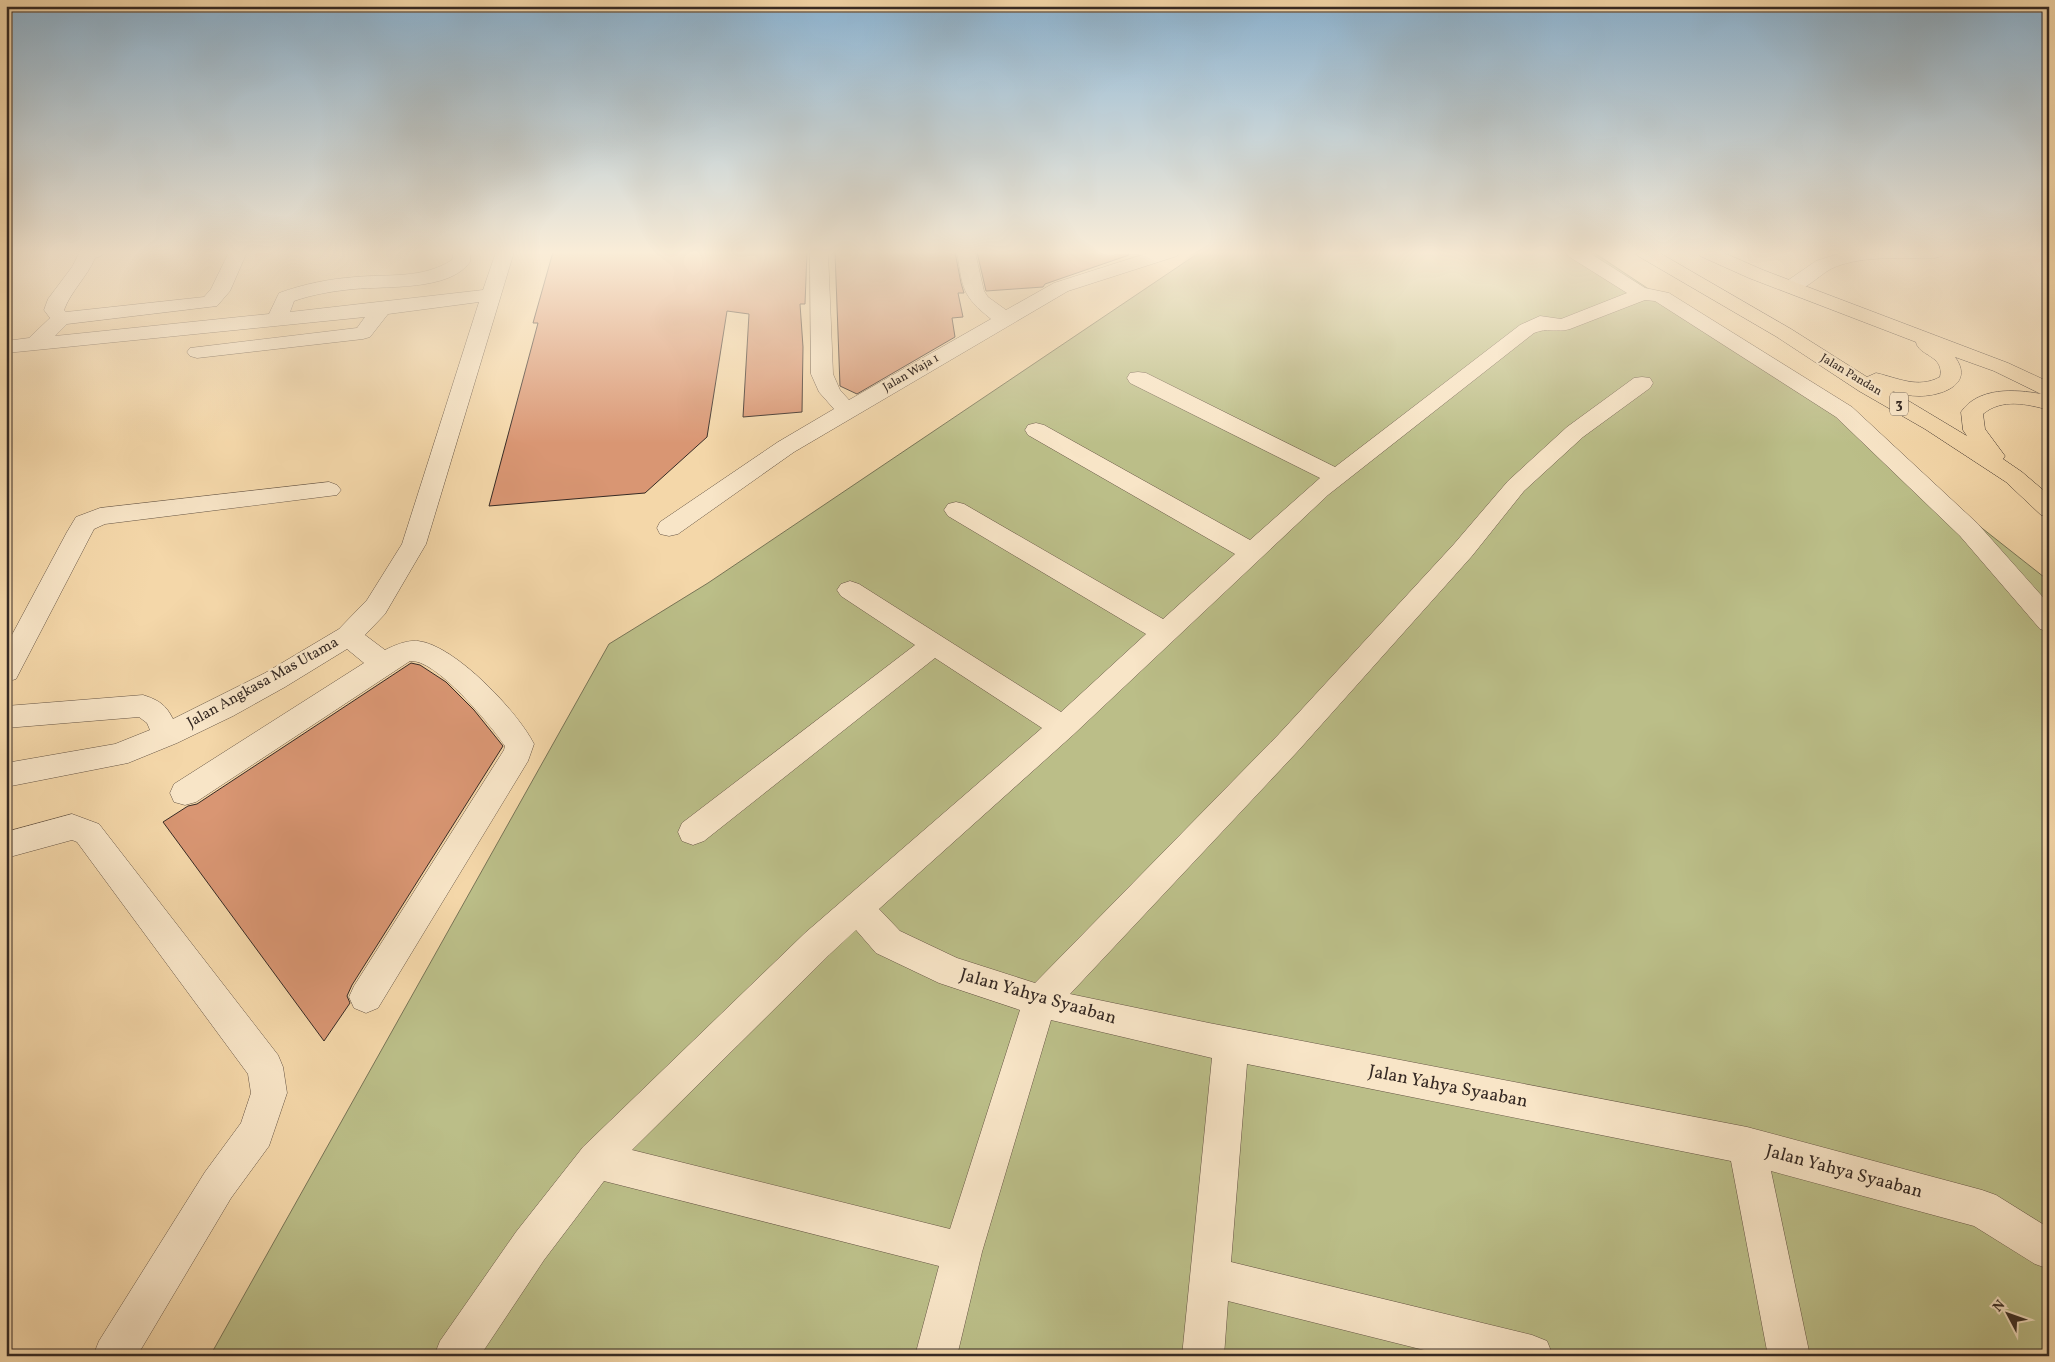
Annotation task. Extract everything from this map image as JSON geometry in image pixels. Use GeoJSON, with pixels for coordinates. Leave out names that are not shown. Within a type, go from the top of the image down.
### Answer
{"type":"FeatureCollection","features":[{"type":"Feature","properties":{"kind":"highway","name":"Jalan Pandan"},"geometry":{"type":"LineString","coordinates":[[1754,316],[1933,424],[2014,477],[2049,509]]}},
{"type":"Feature","properties":{"kind":"highway"},"geometry":{"type":"LineString","coordinates":[[1784,333],[1850,367],[1893,385],[1912,389],[1927,389],[1946,383],[1950,378],[1952,371],[1945,355],[1923,342],[1865,316]]}},
{"type":"Feature","properties":{"kind":"highway"},"geometry":{"type":"LineString","coordinates":[[1866,316],[2002,368],[2049,390]]}},
{"type":"Feature","properties":{"kind":"highway"},"geometry":{"type":"LineString","coordinates":[[2014,477],[1981,442],[1974,430],[1972,412],[1980,404],[2006,397],[2026,398],[2049,403]]}},
{"type":"Feature","properties":{"kind":"street"},"geometry":{"type":"LineString","coordinates":[[59,316],[62,319]]}},
{"type":"Feature","properties":{"kind":"street"},"geometry":{"type":"LineString","coordinates":[[35,344],[62,319],[92,316]]}},
{"type":"Feature","properties":{"kind":"street"},"geometry":{"type":"LineString","coordinates":[[6,347],[306,316]]}},
{"type":"Feature","properties":{"kind":"street"},"geometry":{"type":"LineString","coordinates":[[197,352],[363,333],[378,316]]}},
{"type":"Feature","properties":{"kind":"street","name":"Jalan Angkasa Mas Utama"},"geometry":{"type":"LineString","coordinates":[[6,776],[118,755],[223,708],[348,636],[376,607],[414,544],[485,316]]}},
{"type":"Feature","properties":{"kind":"street"},"geometry":{"type":"LineString","coordinates":[[821,316],[822,374],[830,392],[846,410]]}},
{"type":"Feature","properties":{"kind":"street"},"geometry":{"type":"LineString","coordinates":[[999,316],[1004,320]]}},
{"type":"Feature","properties":{"kind":"street","name":"Jalan Waja 1"},"geometry":{"type":"LineString","coordinates":[[669,528],[786,447],[846,410],[1012,316]]}},
{"type":"Feature","properties":{"kind":"street"},"geometry":{"type":"LineString","coordinates":[[455,1356],[530,1246],[596,1160],[818,944],[1063,727],[1336,477],[1527,329],[1540,322],[1563,325],[1587,316]]}},
{"type":"Feature","properties":{"kind":"street"},"geometry":{"type":"LineString","coordinates":[[1691,316],[1844,412],[1969,530],[2049,622]]}},
{"type":"Feature","properties":{"kind":"street"},"geometry":{"type":"LineString","coordinates":[[1138,378],[1336,477]]}},
{"type":"Feature","properties":{"kind":"street"},"geometry":{"type":"LineString","coordinates":[[936,1356],[962,1252],[1040,1001],[1288,743],[1463,550],[1516,486],[1574,432],[1642,383]]}},
{"type":"Feature","properties":{"kind":"street"},"geometry":{"type":"LineString","coordinates":[[1036,430],[1253,553]]}},
{"type":"Feature","properties":{"kind":"street"},"geometry":{"type":"LineString","coordinates":[[6,672],[85,523],[100,516],[329,490]]}},
{"type":"Feature","properties":{"kind":"street"},"geometry":{"type":"LineString","coordinates":[[956,510],[1165,633]]}},
{"type":"Feature","properties":{"kind":"street"},"geometry":{"type":"LineString","coordinates":[[850,590],[1063,727]]}},
{"type":"Feature","properties":{"kind":"street"},"geometry":{"type":"LineString","coordinates":[[348,636],[384,664]]}},
{"type":"Feature","properties":{"kind":"street"},"geometry":{"type":"LineString","coordinates":[[693,832],[934,644]]}},
{"type":"Feature","properties":{"kind":"street"},"geometry":{"type":"LineString","coordinates":[[186,793],[384,664],[406,652],[422,651],[448,667],[509,726],[520,744],[518,753],[366,997]]}},
{"type":"Feature","properties":{"kind":"street"},"geometry":{"type":"LineString","coordinates":[[6,717],[142,706],[157,715],[167,734]]}},
{"type":"Feature","properties":{"kind":"street"},"geometry":{"type":"LineString","coordinates":[[6,845],[72,827],[88,833],[265,1067],[269,1093],[256,1133],[218,1185],[114,1356]]}},
{"type":"Feature","properties":{"kind":"street","name":"Jalan Yahya Syaaban"},"geometry":{"type":"LineString","coordinates":[[858,908],[888,942],[951,972],[1066,1009],[1231,1044],[1747,1146],[1982,1209],[2049,1250]]}},
{"type":"Feature","properties":{"kind":"street"},"geometry":{"type":"LineString","coordinates":[[1203,1356],[1231,1044]]}},
{"type":"Feature","properties":{"kind":"street"},"geometry":{"type":"LineString","coordinates":[[1747,1146],[1789,1356]]}},
{"type":"Feature","properties":{"kind":"street"},"geometry":{"type":"LineString","coordinates":[[596,1160],[962,1252]]}},
{"type":"Feature","properties":{"kind":"street"},"geometry":{"type":"LineString","coordinates":[[1209,1276],[1532,1356]]}},
{"type":"Feature","properties":{"kind":"green space"},"geometry":{"type":"Polygon","coordinates":[[[1106,316],[1689,316],[1841,417],[2049,581],[2049,1356],[210,1356],[609,644],[708,583],[1106,316]]]}},
{"type":"Feature","properties":{"kind":"building"},"geometry":{"type":"Polygon","coordinates":[[[535,316],[726,316],[707,437],[645,493],[489,506],[538,323],[533,323],[535,316]]]}},
{"type":"Feature","properties":{"kind":"building"},"geometry":{"type":"Polygon","coordinates":[[[749,316],[801,316],[803,347],[802,412],[743,417],[749,316]]]}},
{"type":"Feature","properties":{"kind":"building"},"geometry":{"type":"Polygon","coordinates":[[[837,316],[963,316],[952,318],[955,337],[857,394],[840,386],[837,316]]]}},
{"type":"Feature","properties":{"kind":"building"},"geometry":{"type":"Polygon","coordinates":[[[411,663],[420,665],[446,682],[474,710],[503,746],[352,985],[347,996],[350,1003],[324,1041],[163,822],[188,806],[197,804],[411,663]]]}}]}
